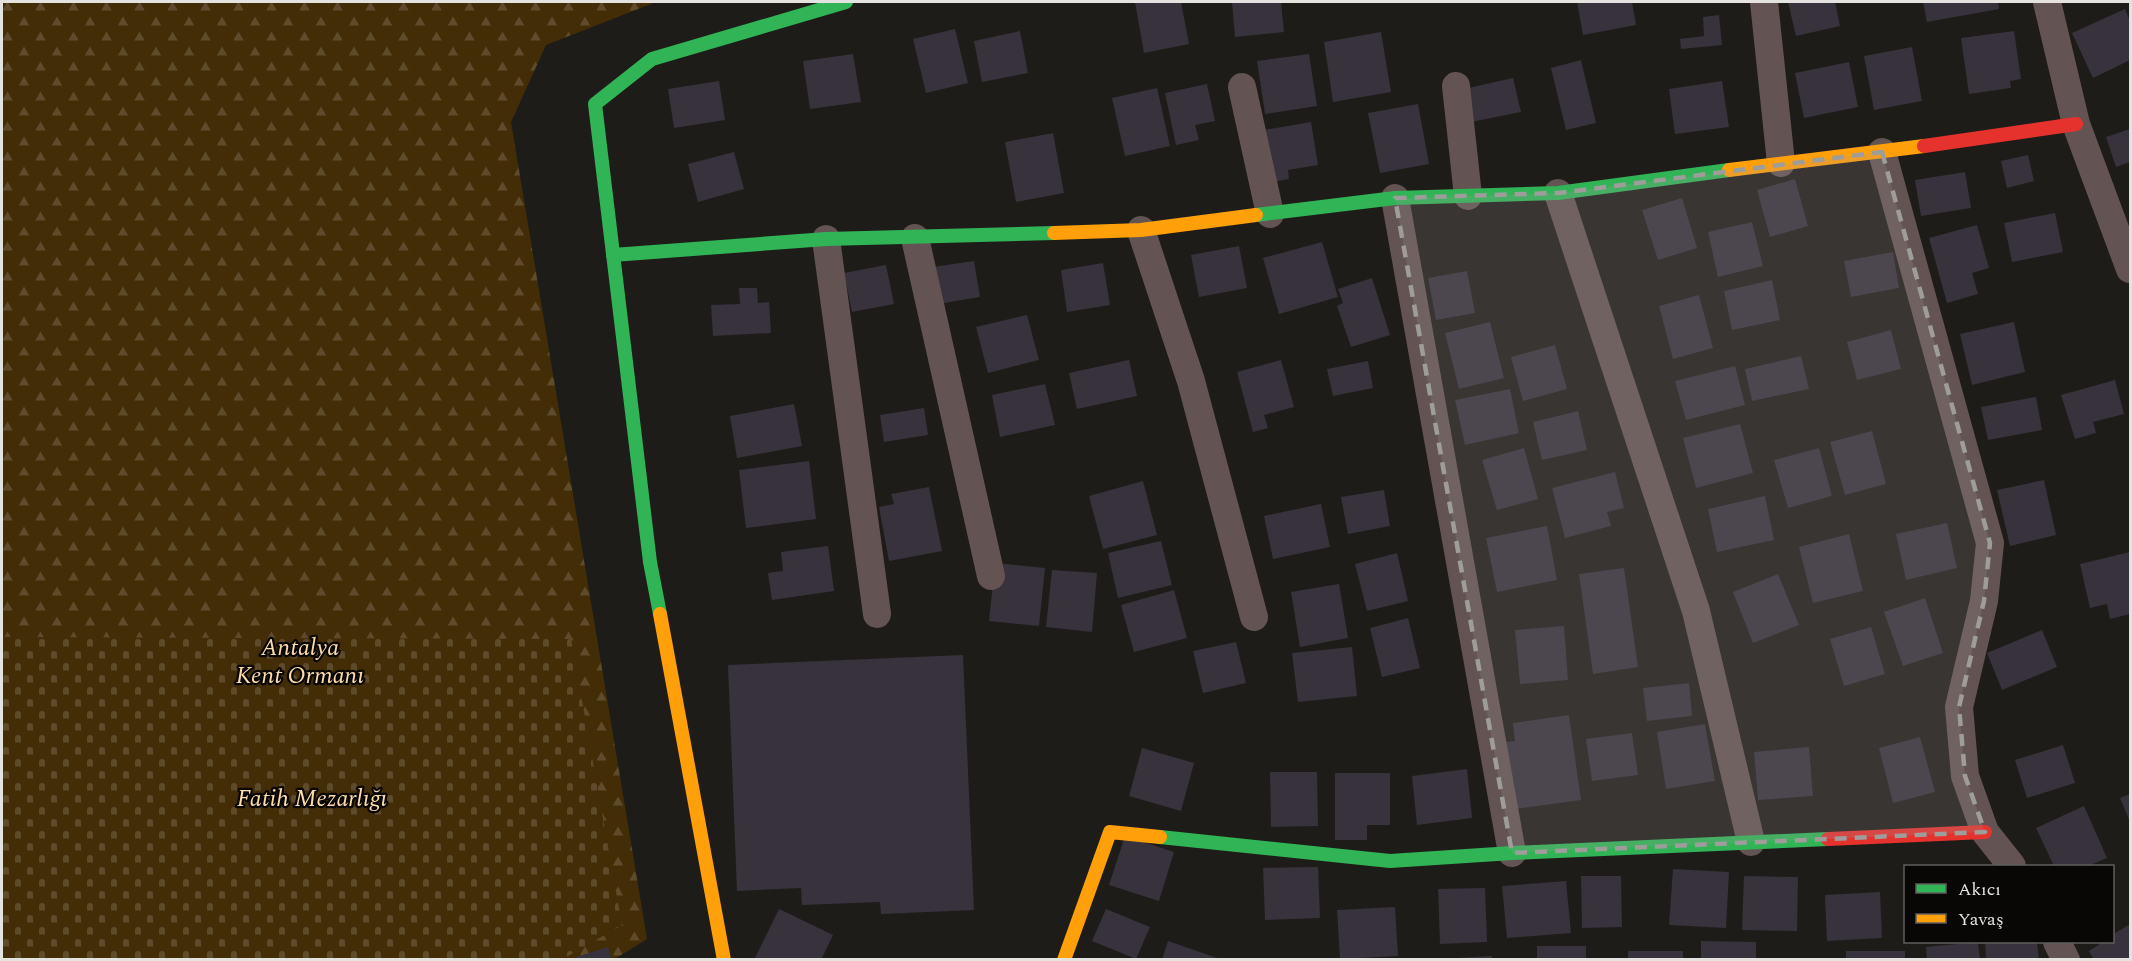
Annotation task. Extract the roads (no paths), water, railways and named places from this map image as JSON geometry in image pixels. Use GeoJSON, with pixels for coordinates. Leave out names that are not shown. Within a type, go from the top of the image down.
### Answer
{"type":"FeatureCollection","features":[{"type":"Feature","properties":{"kind":"street"},"geometry":{"type":"LineString","coordinates":[[724,960],[650,562],[595,104],[652,59],[846,2]]}},
{"type":"Feature","properties":{"kind":"street"},"geometry":{"type":"LineString","coordinates":[[1764,2],[1781,163]]}},
{"type":"Feature","properties":{"kind":"street"},"geometry":{"type":"LineString","coordinates":[[2046,2],[2076,124],[2130,268]]}},
{"type":"Feature","properties":{"kind":"street"},"geometry":{"type":"LineString","coordinates":[[1456,86],[1467,196]]}},
{"type":"Feature","properties":{"kind":"street"},"geometry":{"type":"LineString","coordinates":[[1242,87],[1270,214]]}},
{"type":"Feature","properties":{"kind":"street"},"geometry":{"type":"LineString","coordinates":[[613,255],[826,239],[1141,230],[1395,198],[1558,193],[1882,152],[2076,124]]}},
{"type":"Feature","properties":{"kind":"street"},"geometry":{"type":"LineString","coordinates":[[1882,152],[1990,543],[1984,602],[1959,707],[1965,776],[1985,832],[2010,865]]}},
{"type":"Feature","properties":{"kind":"street"},"geometry":{"type":"LineString","coordinates":[[1558,193],[1696,611],[1751,842]]}},
{"type":"Feature","properties":{"kind":"street"},"geometry":{"type":"LineString","coordinates":[[1395,198],[1512,853]]}},
{"type":"Feature","properties":{"kind":"street"},"geometry":{"type":"LineString","coordinates":[[1141,230],[1191,381],[1254,617]]}},
{"type":"Feature","properties":{"kind":"street"},"geometry":{"type":"LineString","coordinates":[[915,238],[991,576]]}},
{"type":"Feature","properties":{"kind":"street"},"geometry":{"type":"LineString","coordinates":[[826,239],[877,614]]}},
{"type":"Feature","properties":{"kind":"street"},"geometry":{"type":"LineString","coordinates":[[1064,960],[1110,832],[1390,861],[1512,853],[1985,832]]}},
{"type":"Feature","properties":{"kind":"street"},"geometry":{"type":"LineString","coordinates":[[2057,943],[2066,960]]}},
{"type":"Feature","properties":{"kind":"park label","name":"Antalya Kent Ormanı"},"geometry":{"type":"Point","coordinates":[300,661]}},
{"type":"Feature","properties":{"kind":"park label","name":"Fatih Mezarlığı"},"geometry":{"type":"Point","coordinates":[312,798]}}]}
